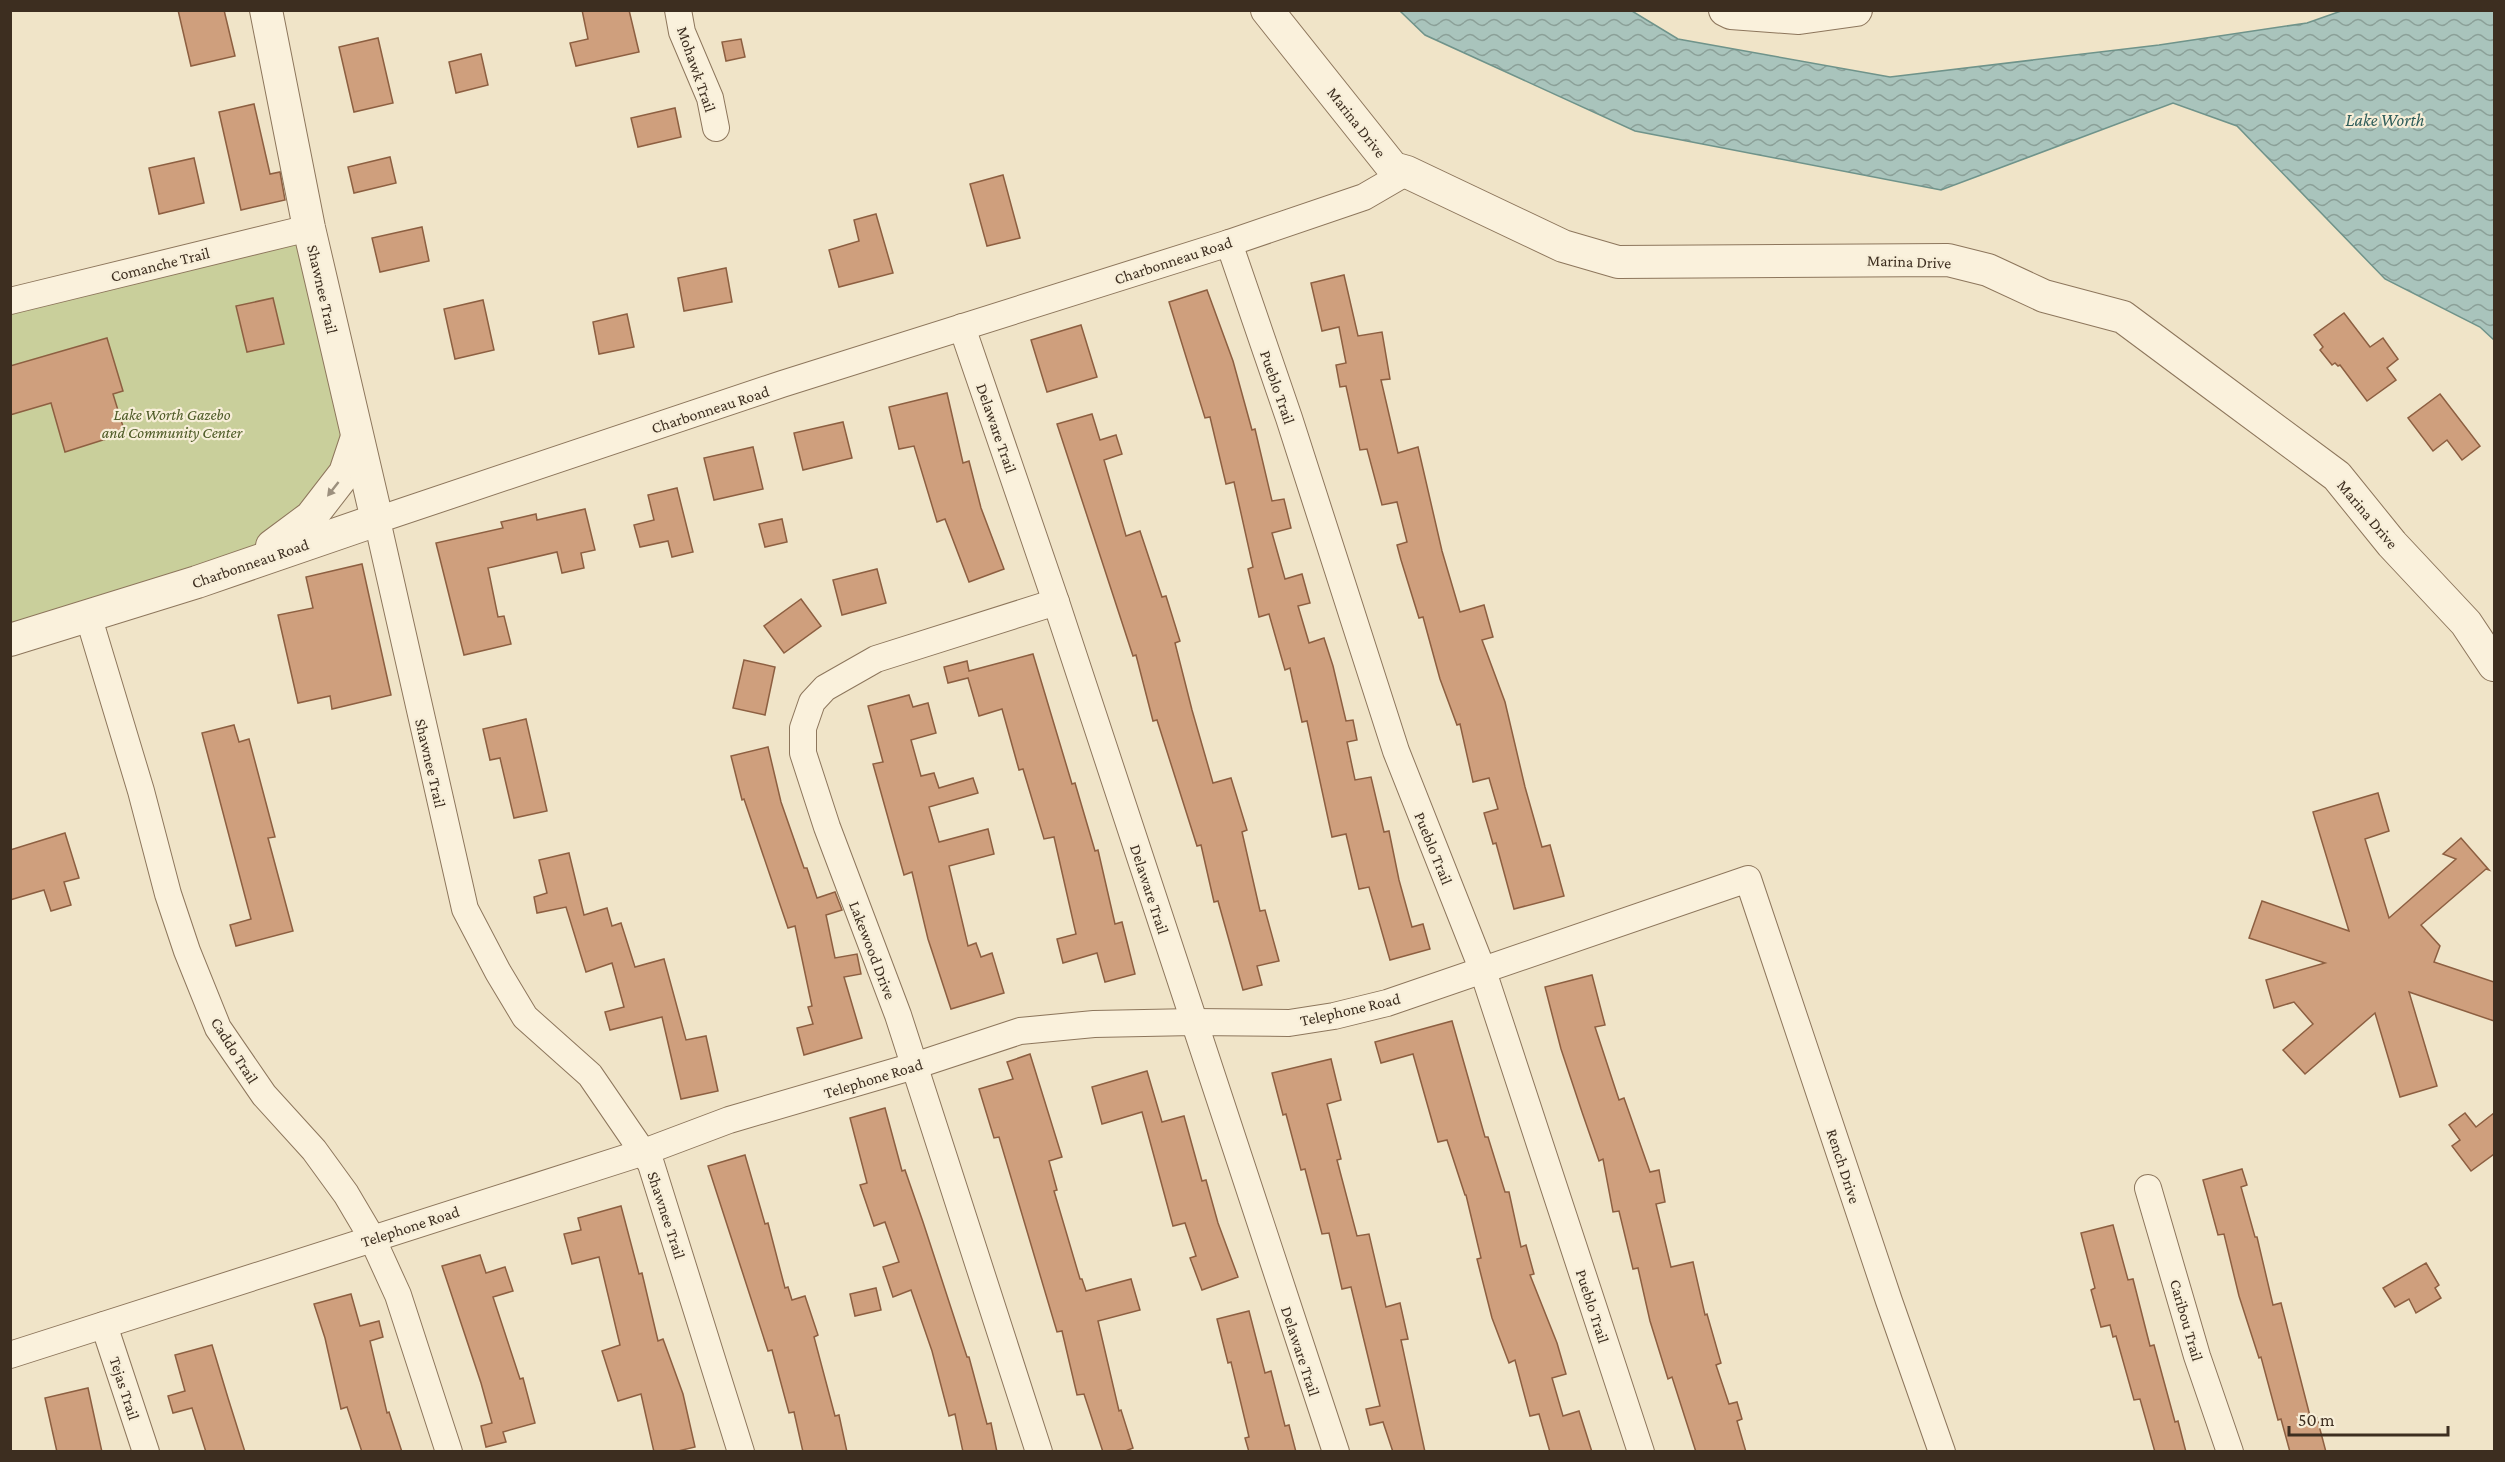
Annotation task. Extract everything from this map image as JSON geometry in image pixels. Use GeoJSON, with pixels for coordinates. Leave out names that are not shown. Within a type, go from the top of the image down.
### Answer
{"type":"FeatureCollection","features":[{"type":"Feature","properties":{"kind":"street","name":"Shawnee Trail"},"geometry":{"type":"LineString","coordinates":[[266,10],[309,228],[465,909],[525,1017],[590,1075],[651,1164],[741,1452]]}},
{"type":"Feature","properties":{"kind":"street","name":"Mohawk Trail"},"geometry":{"type":"LineString","coordinates":[[678,10],[682,32],[710,98],[716,128]]}},
{"type":"Feature","properties":{"kind":"street","name":"Marina Drive"},"geometry":{"type":"LineString","coordinates":[[1267,10],[1393,168],[1407,172],[1563,246],[1618,262],[1948,260],[1989,270],[2044,296],[2123,317],[2337,476],[2392,544],[2466,623],[2494,665]]}},
{"type":"Feature","properties":{"kind":"street"},"geometry":{"type":"LineString","coordinates":[[1725,10],[1731,13],[1799,18],[1856,10]]}},
{"type":"Feature","properties":{"kind":"street","name":"Charbonneau Road"},"geometry":{"type":"LineString","coordinates":[[10,640],[248,564],[962,327],[1229,243],[1364,197],[1407,172]]}},
{"type":"Feature","properties":{"kind":"street","name":"Comanche Trail"},"geometry":{"type":"LineString","coordinates":[[10,301],[309,228]]}},
{"type":"Feature","properties":{"kind":"street","name":"Pueblo Trail"},"geometry":{"type":"LineString","coordinates":[[1229,243],[1396,751],[1483,971],[1641,1452]]}},
{"type":"Feature","properties":{"kind":"street","name":"Delaware Trail"},"geometry":{"type":"LineString","coordinates":[[962,327],[1056,602],[1336,1452]]}},
{"type":"Feature","properties":{"kind":"street"},"geometry":{"type":"LineString","coordinates":[[248,564],[311,517],[345,473],[357,437]]}},
{"type":"Feature","properties":{"kind":"street","name":"Lakewood Drive"},"geometry":{"type":"LineString","coordinates":[[1039,1452],[1005,1340],[898,1015],[827,827],[803,753],[802,728],[812,702],[825,688],[876,659],[1056,602]]}},
{"type":"Feature","properties":{"kind":"street","name":"Caddo Trail"},"geometry":{"type":"LineString","coordinates":[[88,615],[141,790],[173,909],[218,1028],[264,1095],[314,1150],[346,1194],[372,1238],[398,1295],[449,1452]]}},
{"type":"Feature","properties":{"kind":"street","name":"Telephone Road"},"geometry":{"type":"LineString","coordinates":[[10,1355],[644,1152],[729,1120],[914,1066],[1020,1031],[1094,1024],[1290,1023],[1334,1016],[1387,1003],[1748,879]]}},
{"type":"Feature","properties":{"kind":"street","name":"Rench Drive"},"geometry":{"type":"LineString","coordinates":[[1748,879],[1942,1452]]}},
{"type":"Feature","properties":{"kind":"street","name":"Caribou Trail"},"geometry":{"type":"LineString","coordinates":[[2148,1188],[2197,1356],[2230,1452]]}},
{"type":"Feature","properties":{"kind":"street","name":"Tejas Trail"},"geometry":{"type":"LineString","coordinates":[[104,1325],[146,1452]]}},
{"type":"Feature","properties":{"kind":"green space","name":"Lake Worth Gazebo and Community Center"},"geometry":{"type":"Polygon","coordinates":[[[309,228],[357,437],[282,539],[11,640],[10,301],[309,228]]]}},
{"type":"Feature","properties":{"kind":"water","name":"Lake Worth"},"geometry":{"type":"Polygon","coordinates":[[[1400,11],[1632,11],[1678,39],[1890,77],[2159,45],[2307,23],[2341,11],[2494,11],[2494,340],[2480,327],[2385,279],[2237,126],[2173,103],[1941,190],[1635,131],[1425,35],[1400,11]]]}},
{"type":"Feature","properties":{"kind":"building"},"geometry":{"type":"Polygon","coordinates":[[[178,10],[224,10],[235,56],[191,66],[178,10]]]}},
{"type":"Feature","properties":{"kind":"building"},"geometry":{"type":"Polygon","coordinates":[[[582,10],[629,10],[639,52],[576,66],[570,43],[588,39],[582,10]]]}},
{"type":"Feature","properties":{"kind":"building"},"geometry":{"type":"Polygon","coordinates":[[[378,38],[393,103],[354,112],[339,47],[378,38]]]}},
{"type":"Feature","properties":{"kind":"building"},"geometry":{"type":"Polygon","coordinates":[[[741,39],[745,57],[726,61],[722,42],[741,39]]]}},
{"type":"Feature","properties":{"kind":"building"},"geometry":{"type":"Polygon","coordinates":[[[481,54],[488,85],[456,93],[449,62],[481,54]]]}},
{"type":"Feature","properties":{"kind":"building"},"geometry":{"type":"Polygon","coordinates":[[[254,104],[270,174],[280,172],[285,200],[241,210],[219,112],[254,104]]]}},
{"type":"Feature","properties":{"kind":"building"},"geometry":{"type":"Polygon","coordinates":[[[675,108],[681,137],[638,147],[631,118],[675,108]]]}},
{"type":"Feature","properties":{"kind":"building"},"geometry":{"type":"Polygon","coordinates":[[[390,157],[396,183],[354,193],[348,167],[390,157]]]}},
{"type":"Feature","properties":{"kind":"building"},"geometry":{"type":"Polygon","coordinates":[[[194,158],[204,203],[159,214],[149,168],[194,158]]]}},
{"type":"Feature","properties":{"kind":"building"},"geometry":{"type":"Polygon","coordinates":[[[1003,175],[1020,238],[987,246],[970,184],[1003,175]]]}},
{"type":"Feature","properties":{"kind":"building"},"geometry":{"type":"Polygon","coordinates":[[[876,214],[893,273],[839,287],[829,250],[859,241],[854,220],[876,214]]]}},
{"type":"Feature","properties":{"kind":"building"},"geometry":{"type":"Polygon","coordinates":[[[422,227],[429,261],[380,272],[372,238],[422,227]]]}},
{"type":"Feature","properties":{"kind":"building"},"geometry":{"type":"Polygon","coordinates":[[[726,268],[732,302],[684,311],[678,278],[726,268]]]}},
{"type":"Feature","properties":{"kind":"building"},"geometry":{"type":"Polygon","coordinates":[[[1344,275],[1358,336],[1382,332],[1390,379],[1381,380],[1398,453],[1418,447],[1442,551],[1460,612],[1484,605],[1493,637],[1482,640],[1505,702],[1542,847],[1550,845],[1564,896],[1514,909],[1496,843],[1493,844],[1484,813],[1498,809],[1489,778],[1473,782],[1460,724],[1457,725],[1440,679],[1423,617],[1419,618],[1401,560],[1397,545],[1407,542],[1397,502],[1382,505],[1367,449],[1360,450],[1346,386],[1340,387],[1336,365],[1346,363],[1339,327],[1322,331],[1311,283],[1344,275]]]}},
{"type":"Feature","properties":{"kind":"building"},"geometry":{"type":"Polygon","coordinates":[[[1207,290],[1233,361],[1252,430],[1255,429],[1272,501],[1284,499],[1291,528],[1272,533],[1285,579],[1302,574],[1310,603],[1298,606],[1309,643],[1324,638],[1346,721],[1353,720],[1357,740],[1347,742],[1355,780],[1371,777],[1384,832],[1389,831],[1412,927],[1423,924],[1430,949],[1390,960],[1369,887],[1359,889],[1346,834],[1332,837],[1307,721],[1302,722],[1290,668],[1285,670],[1269,614],[1259,617],[1248,569],[1253,567],[1234,482],[1226,484],[1210,417],[1205,418],[1169,302],[1207,290]]]}},
{"type":"Feature","properties":{"kind":"building"},"geometry":{"type":"Polygon","coordinates":[[[273,298],[284,344],[247,352],[236,306],[273,298]]]}},
{"type":"Feature","properties":{"kind":"building"},"geometry":{"type":"Polygon","coordinates":[[[483,300],[494,350],[455,359],[444,309],[483,300]]]}},
{"type":"Feature","properties":{"kind":"building"},"geometry":{"type":"Polygon","coordinates":[[[2344,313],[2370,347],[2383,338],[2398,359],[2387,368],[2396,380],[2367,401],[2340,365],[2335,363],[2332,365],[2320,350],[2323,347],[2314,335],[2344,313]]]}},
{"type":"Feature","properties":{"kind":"building"},"geometry":{"type":"Polygon","coordinates":[[[627,314],[634,347],[599,354],[593,322],[627,314]]]}},
{"type":"Feature","properties":{"kind":"building"},"geometry":{"type":"Polygon","coordinates":[[[1081,325],[1097,377],[1047,392],[1031,340],[1081,325]]]}},
{"type":"Feature","properties":{"kind":"building"},"geometry":{"type":"Polygon","coordinates":[[[107,338],[123,391],[113,394],[125,433],[65,452],[51,403],[10,415],[10,366],[107,338]]]}},
{"type":"Feature","properties":{"kind":"building"},"geometry":{"type":"Polygon","coordinates":[[[947,393],[963,463],[969,461],[981,508],[1004,569],[969,582],[945,519],[937,522],[914,446],[899,449],[889,407],[947,393]]]}},
{"type":"Feature","properties":{"kind":"building"},"geometry":{"type":"Polygon","coordinates":[[[2440,394],[2480,446],[2462,460],[2447,440],[2433,451],[2408,418],[2440,394]]]}},
{"type":"Feature","properties":{"kind":"building"},"geometry":{"type":"Polygon","coordinates":[[[1092,414],[1100,440],[1116,435],[1122,454],[1104,460],[1126,536],[1140,531],[1162,597],[1166,596],[1180,641],[1175,643],[1213,783],[1231,778],[1247,830],[1242,832],[1260,911],[1265,910],[1279,961],[1257,966],[1262,985],[1243,990],[1218,901],[1214,902],[1201,845],[1197,846],[1157,720],[1153,721],[1136,655],[1133,656],[1057,424],[1092,414]]]}},
{"type":"Feature","properties":{"kind":"building"},"geometry":{"type":"Polygon","coordinates":[[[843,422],[852,458],[803,470],[794,433],[843,422]]]}},
{"type":"Feature","properties":{"kind":"building"},"geometry":{"type":"Polygon","coordinates":[[[753,447],[763,489],[714,500],[704,458],[753,447]]]}},
{"type":"Feature","properties":{"kind":"building"},"geometry":{"type":"Polygon","coordinates":[[[677,488],[693,552],[672,557],[668,541],[640,547],[634,525],[654,520],[648,495],[677,488]]]}},
{"type":"Feature","properties":{"kind":"building"},"geometry":{"type":"Polygon","coordinates":[[[585,509],[595,550],[581,553],[584,568],[562,573],[557,552],[488,568],[498,617],[504,616],[511,644],[464,655],[436,543],[503,528],[501,522],[536,514],[537,520],[585,509]]]}},
{"type":"Feature","properties":{"kind":"building"},"geometry":{"type":"Polygon","coordinates":[[[782,519],[787,542],[765,547],[759,524],[782,519]]]}},
{"type":"Feature","properties":{"kind":"building"},"geometry":{"type":"Polygon","coordinates":[[[362,564],[391,695],[332,709],[330,696],[298,703],[278,615],[313,608],[306,577],[362,564]]]}},
{"type":"Feature","properties":{"kind":"building"},"geometry":{"type":"Polygon","coordinates":[[[877,569],[886,603],[842,615],[833,580],[877,569]]]}},
{"type":"Feature","properties":{"kind":"building"},"geometry":{"type":"Polygon","coordinates":[[[801,599],[821,626],[784,653],[764,626],[801,599]]]}},
{"type":"Feature","properties":{"kind":"building"},"geometry":{"type":"Polygon","coordinates":[[[1033,654],[1072,784],[1075,783],[1095,851],[1098,850],[1115,924],[1122,922],[1135,974],[1105,982],[1097,953],[1063,963],[1057,939],[1076,934],[1054,837],[1044,839],[1023,769],[1019,770],[1002,709],[979,716],[968,678],[948,683],[944,667],[967,661],[969,671],[1033,654]]]}},
{"type":"Feature","properties":{"kind":"building"},"geometry":{"type":"Polygon","coordinates":[[[744,660],[775,667],[765,715],[733,708],[744,660]]]}},
{"type":"Feature","properties":{"kind":"building"},"geometry":{"type":"Polygon","coordinates":[[[909,695],[913,707],[928,703],[936,733],[911,740],[921,776],[934,773],[939,788],[973,778],[978,793],[929,807],[939,842],[988,829],[994,854],[949,866],[968,946],[976,943],[981,957],[992,953],[1004,993],[951,1009],[928,939],[912,872],[904,875],[873,764],[883,762],[868,706],[909,695]]]}},
{"type":"Feature","properties":{"kind":"building"},"geometry":{"type":"Polygon","coordinates":[[[526,719],[547,811],[514,818],[500,758],[490,760],[483,729],[526,719]]]}},
{"type":"Feature","properties":{"kind":"building"},"geometry":{"type":"Polygon","coordinates":[[[234,725],[239,742],[249,739],[275,837],[268,838],[293,931],[236,946],[230,925],[251,919],[202,733],[234,725]]]}},
{"type":"Feature","properties":{"kind":"building"},"geometry":{"type":"Polygon","coordinates":[[[768,747],[781,802],[817,898],[835,892],[842,910],[826,915],[835,958],[857,954],[861,974],[844,977],[862,1038],[804,1055],[797,1028],[813,1024],[808,1007],[812,1006],[795,926],[788,928],[744,799],[742,800],[731,756],[768,747]]]}},
{"type":"Feature","properties":{"kind":"building"},"geometry":{"type":"Polygon","coordinates":[[[2378,793],[2389,831],[2365,839],[2389,918],[2456,859],[2443,854],[2461,838],[2489,870],[2486,869],[2421,925],[2440,946],[2434,962],[2494,982],[2494,1021],[2409,992],[2437,1086],[2400,1097],[2375,1013],[2305,1074],[2283,1050],[2313,1024],[2294,1002],[2274,1008],[2266,980],[2325,963],[2249,938],[2262,901],[2349,931],[2313,812],[2378,793]]]}},
{"type":"Feature","properties":{"kind":"building"},"geometry":{"type":"Polygon","coordinates":[[[65,833],[79,878],[64,882],[71,905],[51,911],[44,890],[10,900],[10,850],[65,833]]]}},
{"type":"Feature","properties":{"kind":"building"},"geometry":{"type":"Polygon","coordinates":[[[569,853],[584,915],[607,908],[612,926],[621,923],[635,967],[664,959],[686,1040],[706,1036],[718,1091],[681,1099],[662,1017],[610,1030],[605,1012],[624,1007],[612,963],[586,972],[566,907],[537,913],[534,897],[547,893],[539,860],[569,853]]]}},
{"type":"Feature","properties":{"kind":"building"},"geometry":{"type":"Polygon","coordinates":[[[1592,975],[1605,1025],[1595,1027],[1619,1100],[1624,1098],[1650,1172],[1659,1170],[1665,1202],[1656,1204],[1671,1267],[1693,1262],[1705,1315],[1707,1314],[1721,1363],[1716,1365],[1729,1404],[1737,1402],[1742,1419],[1737,1421],[1746,1452],[1696,1452],[1672,1377],[1668,1379],[1650,1321],[1638,1268],[1633,1269],[1619,1211],[1613,1212],[1603,1159],[1599,1161],[1582,1112],[1561,1049],[1545,987],[1592,975]]]}},
{"type":"Feature","properties":{"kind":"building"},"geometry":{"type":"Polygon","coordinates":[[[1452,1021],[1485,1137],[1488,1137],[1505,1192],[1509,1192],[1521,1247],[1526,1245],[1534,1274],[1530,1275],[1557,1343],[1566,1374],[1552,1378],[1563,1416],[1579,1411],[1592,1452],[1550,1452],[1539,1414],[1530,1416],[1515,1360],[1509,1363],[1492,1318],[1477,1259],[1481,1258],[1466,1195],[1447,1140],[1438,1142],[1413,1054],[1381,1063],[1375,1042],[1452,1021]]]}},
{"type":"Feature","properties":{"kind":"building"},"geometry":{"type":"Polygon","coordinates":[[[1030,1054],[1062,1157],[1049,1161],[1057,1190],[1054,1191],[1080,1279],[1086,1291],[1131,1279],[1140,1310],[1098,1321],[1119,1411],[1121,1410],[1133,1448],[1123,1452],[1103,1452],[1084,1394],[1077,1395],[1062,1331],[1057,1332],[999,1137],[994,1138],[979,1089],[1013,1079],[1007,1062],[1030,1054]]]}},
{"type":"Feature","properties":{"kind":"building"},"geometry":{"type":"Polygon","coordinates":[[[1331,1059],[1341,1100],[1327,1104],[1341,1159],[1337,1160],[1357,1236],[1369,1234],[1386,1307],[1400,1303],[1408,1339],[1401,1340],[1425,1452],[1393,1452],[1383,1422],[1370,1425],[1366,1409],[1380,1406],[1351,1287],[1342,1289],[1329,1233],[1322,1234],[1305,1169],[1301,1170],[1272,1073],[1331,1059]]]}},
{"type":"Feature","properties":{"kind":"building"},"geometry":{"type":"Polygon","coordinates":[[[1147,1071],[1162,1122],[1184,1116],[1202,1181],[1206,1180],[1218,1223],[1238,1277],[1202,1290],[1190,1258],[1196,1256],[1185,1223],[1173,1226],[1142,1112],[1102,1124],[1092,1087],[1147,1071]]]}},
{"type":"Feature","properties":{"kind":"building"},"geometry":{"type":"Polygon","coordinates":[[[885,1108],[902,1171],[905,1170],[967,1357],[969,1357],[987,1424],[991,1423],[997,1452],[963,1452],[955,1414],[949,1416],[932,1351],[911,1290],[893,1297],[883,1267],[899,1262],[885,1222],[874,1226],[860,1185],[867,1183],[850,1118],[885,1108]]]}},
{"type":"Feature","properties":{"kind":"building"},"geometry":{"type":"Polygon","coordinates":[[[2465,1113],[2476,1127],[2494,1113],[2494,1154],[2471,1171],[2452,1146],[2460,1140],[2449,1125],[2465,1113]]]}},
{"type":"Feature","properties":{"kind":"building"},"geometry":{"type":"Polygon","coordinates":[[[745,1155],[765,1224],[768,1223],[785,1288],[788,1287],[792,1300],[805,1296],[818,1335],[814,1337],[835,1416],[839,1415],[847,1452],[803,1452],[794,1412],[789,1413],[772,1350],[768,1351],[708,1166],[745,1155]]]}},
{"type":"Feature","properties":{"kind":"building"},"geometry":{"type":"Polygon","coordinates":[[[2242,1169],[2247,1185],[2241,1187],[2255,1237],[2257,1237],[2273,1305],[2281,1303],[2311,1420],[2317,1418],[2326,1452],[2290,1452],[2281,1419],[2278,1420],[2261,1357],[2259,1358],[2239,1296],[2224,1234],[2218,1235],[2203,1180],[2242,1169]]]}},
{"type":"Feature","properties":{"kind":"building"},"geometry":{"type":"Polygon","coordinates":[[[621,1206],[639,1274],[642,1273],[658,1341],[663,1339],[683,1394],[695,1447],[674,1452],[654,1452],[641,1394],[618,1401],[602,1351],[620,1345],[599,1257],[572,1264],[564,1234],[581,1230],[578,1218],[621,1206]]]}},
{"type":"Feature","properties":{"kind":"building"},"geometry":{"type":"Polygon","coordinates":[[[2113,1225],[2128,1280],[2133,1279],[2150,1346],[2154,1345],[2175,1422],[2178,1421],[2186,1452],[2155,1452],[2140,1399],[2134,1400],[2116,1336],[2113,1337],[2110,1325],[2101,1327],[2091,1290],[2095,1288],[2081,1233],[2113,1225]]]}},
{"type":"Feature","properties":{"kind":"building"},"geometry":{"type":"Polygon","coordinates":[[[480,1255],[486,1273],[505,1267],[513,1291],[493,1297],[520,1379],[523,1378],[535,1423],[503,1432],[506,1442],[486,1447],[481,1426],[492,1423],[442,1266],[480,1255]]]}},
{"type":"Feature","properties":{"kind":"building"},"geometry":{"type":"Polygon","coordinates":[[[2426,1263],[2439,1285],[2435,1288],[2441,1298],[2416,1313],[2409,1299],[2395,1307],[2383,1288],[2426,1263]]]}},
{"type":"Feature","properties":{"kind":"building"},"geometry":{"type":"Polygon","coordinates":[[[876,1288],[881,1310],[855,1316],[850,1294],[876,1288]]]}},
{"type":"Feature","properties":{"kind":"building"},"geometry":{"type":"Polygon","coordinates":[[[351,1294],[360,1326],[379,1321],[383,1337],[370,1341],[387,1413],[389,1412],[402,1452],[362,1452],[347,1407],[341,1409],[325,1338],[314,1304],[351,1294]]]}},
{"type":"Feature","properties":{"kind":"building"},"geometry":{"type":"Polygon","coordinates":[[[1249,1311],[1265,1373],[1271,1371],[1285,1426],[1289,1425],[1296,1452],[1249,1452],[1245,1438],[1249,1437],[1231,1362],[1228,1363],[1217,1319],[1249,1311]]]}},
{"type":"Feature","properties":{"kind":"building"},"geometry":{"type":"Polygon","coordinates":[[[212,1345],[245,1452],[206,1452],[192,1408],[173,1413],[168,1396],[185,1391],[175,1355],[212,1345]]]}},
{"type":"Feature","properties":{"kind":"building"},"geometry":{"type":"Polygon","coordinates":[[[88,1388],[102,1452],[57,1452],[45,1398],[88,1388]]]}}]}
